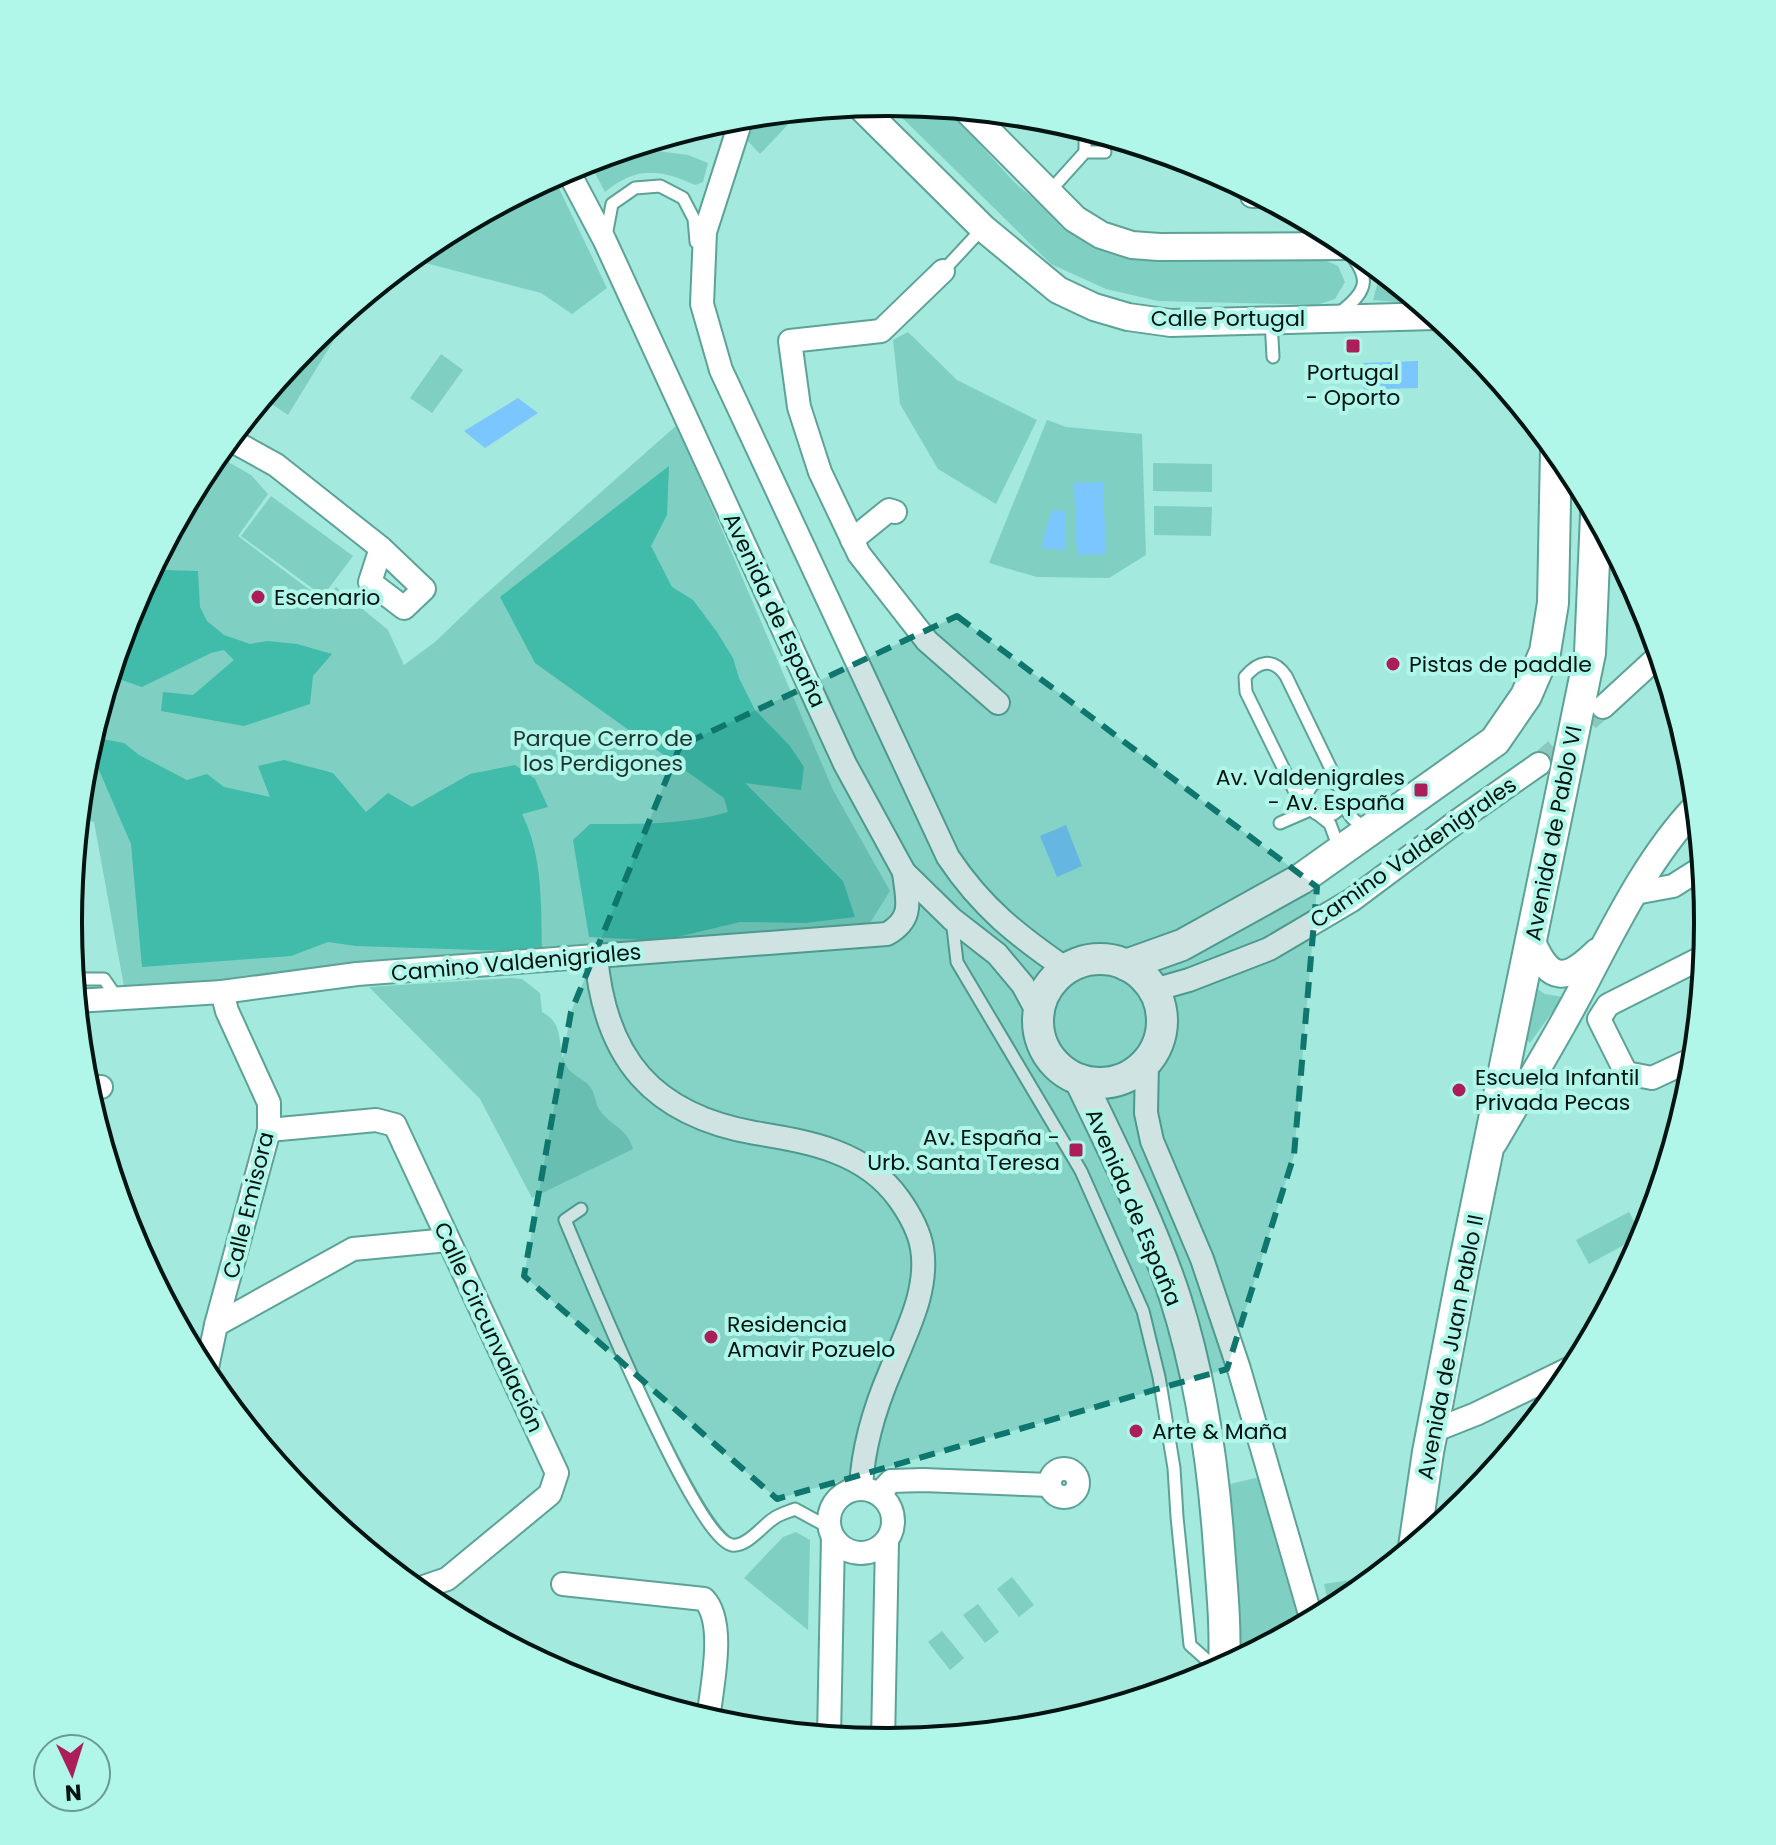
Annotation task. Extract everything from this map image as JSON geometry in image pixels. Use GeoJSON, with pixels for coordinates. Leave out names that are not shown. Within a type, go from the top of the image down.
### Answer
{"type":"FeatureCollection","features":[{"type":"Feature","properties":{"kind":"main road"},"geometry":{"type":"LineString","coordinates":[[1126,965],[1154,990],[1162,1014],[1159,1040],[1147,1062],[1127,1077],[1104,1083],[1080,1080],[1061,1070],[1047,1054],[1039,1034],[1038,1013],[1047,988],[1066,969],[1095,959],[1126,965],[1209,932],[1340,853],[1495,741],[1526,696],[1545,652],[1553,603],[1556,472]]}},
{"type":"Feature","properties":{"kind":"main road","name":"Avenida de Pablo VI"},"geometry":{"type":"LineString","coordinates":[[1490,1149],[1590,653],[1595,537]]}},
{"type":"Feature","properties":{"kind":"main road","name":"Avenida de España"},"geometry":{"type":"LineString","coordinates":[[1080,1080],[1116,1155],[1174,1296],[1198,1380],[1214,1475],[1226,1631],[1224,1654]]}},
{"type":"Feature","properties":{"kind":"main road","name":"Avenida de Juan Pablo II"},"geometry":{"type":"LineString","coordinates":[[1417,1530],[1433,1431],[1490,1149]]}},
{"type":"Feature","properties":{"kind":"street","name":"Calle Portugal"},"geometry":{"type":"LineString","coordinates":[[871,117],[983,228],[1058,290],[1094,307],[1128,317],[1171,323],[1418,316]]}},
{"type":"Feature","properties":{"kind":"street"},"geometry":{"type":"LineString","coordinates":[[978,122],[1075,219],[1101,235],[1132,245],[1326,246]]}},
{"type":"Feature","properties":{"kind":"street"},"geometry":{"type":"LineString","coordinates":[[738,131],[705,232],[701,287],[707,326],[721,370],[948,857],[969,888],[1017,935],[1066,969]]}},
{"type":"Feature","properties":{"kind":"street","name":"Avenida de España"},"geometry":{"type":"LineString","coordinates":[[573,181],[605,241],[845,764],[904,872],[952,919],[997,954],[1023,985],[1038,1013]]}},
{"type":"Feature","properties":{"kind":"street"},"geometry":{"type":"LineString","coordinates":[[937,283],[881,331],[790,341],[799,407],[820,472],[859,554],[927,641],[998,703]]}},
{"type":"Feature","properties":{"kind":"street"},"geometry":{"type":"LineString","coordinates":[[240,445],[276,465],[381,548]]}},
{"type":"Feature","properties":{"kind":"street"},"geometry":{"type":"LineString","coordinates":[[852,540],[889,510],[895,512]]}},
{"type":"Feature","properties":{"kind":"street"},"geometry":{"type":"LineString","coordinates":[[1603,707],[1651,663]]}},
{"type":"Feature","properties":{"kind":"street","name":"Camino Valdenigrales"},"geometry":{"type":"LineString","coordinates":[[1154,990],[1269,949],[1352,900],[1539,764]]}},
{"type":"Feature","properties":{"kind":"street"},"geometry":{"type":"LineString","coordinates":[[1490,1149],[1576,1000],[1602,947],[1660,851],[1687,818]]}},
{"type":"Feature","properties":{"kind":"street","name":"Camino Valdenigriales"},"geometry":{"type":"LineString","coordinates":[[86,1001],[222,992],[357,974],[887,934],[900,926],[908,911],[904,872]]}},
{"type":"Feature","properties":{"kind":"street"},"geometry":{"type":"LineString","coordinates":[[1635,893],[1673,886],[1692,874]]}},
{"type":"Feature","properties":{"kind":"street"},"geometry":{"type":"LineString","coordinates":[[1532,942],[1546,968],[1556,974],[1575,972],[1602,947]]}},
{"type":"Feature","properties":{"kind":"street"},"geometry":{"type":"LineString","coordinates":[[596,956],[599,987],[611,1030],[627,1059],[663,1098],[688,1113],[719,1125],[823,1146],[844,1154],[879,1176],[893,1190],[914,1224],[922,1247],[923,1272],[919,1295],[873,1417],[866,1450],[870,1490],[890,1506],[894,1520],[887,1541],[883,1728]]}},
{"type":"Feature","properties":{"kind":"street"},"geometry":{"type":"LineString","coordinates":[[1681,1064],[1652,1078],[1626,1073],[1599,1019],[1608,1005],[1692,962]]}},
{"type":"Feature","properties":{"kind":"street","name":"Calle Emisora"},"geometry":{"type":"LineString","coordinates":[[209,1356],[269,1130],[269,1103],[227,1011],[222,992]]}},
{"type":"Feature","properties":{"kind":"street","name":"Avenida de España"},"geometry":{"type":"LineString","coordinates":[[1147,1062],[1146,1113],[1152,1141],[1202,1259],[1221,1314],[1309,1610]]}},
{"type":"Feature","properties":{"kind":"street","name":"Calle Circunvalación"},"geometry":{"type":"LineString","coordinates":[[269,1130],[376,1120],[395,1125],[557,1473],[550,1494],[447,1579],[429,1585]]}},
{"type":"Feature","properties":{"kind":"street"},"geometry":{"type":"LineString","coordinates":[[216,1325],[353,1249],[448,1240]]}},
{"type":"Feature","properties":{"kind":"street"},"geometry":{"type":"LineString","coordinates":[[1433,1431],[1553,1376]]}},
{"type":"Feature","properties":{"kind":"street"},"geometry":{"type":"LineString","coordinates":[[829,1726],[829,1516],[839,1498],[891,1481],[1050,1485]]}},
{"type":"Feature","properties":{"kind":"street"},"geometry":{"type":"LineString","coordinates":[[831,1532],[839,1545],[859,1554],[870,1553],[887,1541]]}},
{"type":"Feature","properties":{"kind":"street"},"geometry":{"type":"LineString","coordinates":[[563,1584],[704,1599],[711,1607],[717,1629],[709,1708]]}},
{"type":"Feature","properties":{"kind":"lane"},"geometry":{"type":"LineString","coordinates":[[1049,193],[1085,152],[1085,141]]}},
{"type":"Feature","properties":{"kind":"lane"},"geometry":{"type":"LineString","coordinates":[[1085,152],[1105,152]]}},
{"type":"Feature","properties":{"kind":"lane"},"geometry":{"type":"LineString","coordinates":[[605,241],[612,204],[635,188],[660,186],[683,198],[694,219],[701,287]]}},
{"type":"Feature","properties":{"kind":"lane"},"geometry":{"type":"LineString","coordinates":[[937,283],[983,228]]}},
{"type":"Feature","properties":{"kind":"lane"},"geometry":{"type":"LineString","coordinates":[[1332,318],[1359,298],[1364,283],[1361,270]]}},
{"type":"Feature","properties":{"kind":"lane"},"geometry":{"type":"LineString","coordinates":[[1271,319],[1273,357]]}},
{"type":"Feature","properties":{"kind":"lane"},"geometry":{"type":"LineString","coordinates":[[1332,782],[1332,771],[1280,666],[1267,662],[1254,666],[1245,677],[1246,692],[1295,792],[1330,824],[1336,834],[1340,853]]}},
{"type":"Feature","properties":{"kind":"lane"},"geometry":{"type":"LineString","coordinates":[[1312,808],[1310,787],[1326,780],[1332,782],[1341,790],[1346,812],[1372,831]]}},
{"type":"Feature","properties":{"kind":"lane"},"geometry":{"type":"LineString","coordinates":[[1280,823],[1312,808],[1335,814],[1343,800]]}},
{"type":"Feature","properties":{"kind":"lane"},"geometry":{"type":"LineString","coordinates":[[952,919],[957,962],[1081,1171],[1120,1253],[1143,1311],[1159,1377],[1174,1468],[1190,1645],[1210,1660]]}},
{"type":"Feature","properties":{"kind":"lane"},"geometry":{"type":"LineString","coordinates":[[84,979],[104,979],[118,1000]]}},
{"type":"Feature","properties":{"kind":"lane"},"geometry":{"type":"LineString","coordinates":[[581,1209],[565,1220],[631,1377],[703,1517],[719,1538],[730,1545],[741,1544],[775,1517],[795,1509],[831,1532]]}},
{"type":"Feature","properties":{"kind":"highlighted area"},"geometry":{"type":"Polygon","coordinates":[[[957,616],[1317,887],[1294,1155],[1227,1369],[777,1499],[524,1276],[571,1012],[680,746],[957,616]]]}},
{"type":"Feature","properties":{"kind":"green space"},"geometry":{"type":"Polygon","coordinates":[[[901,116],[957,120],[1014,182],[1062,222],[1098,243],[1315,256],[1338,266],[1345,282],[1335,299],[1317,305],[1158,301],[1106,289],[1051,264],[901,116]]]}},
{"type":"Feature","properties":{"kind":"green space"},"geometry":{"type":"Polygon","coordinates":[[[790,122],[760,154],[746,139],[753,128],[790,122]]]}},
{"type":"Feature","properties":{"kind":"green space"},"geometry":{"type":"Polygon","coordinates":[[[656,151],[688,155],[708,163],[703,182],[695,185],[660,173],[649,173],[627,178],[605,192],[595,173],[656,151]]]}},
{"type":"Feature","properties":{"kind":"green space"},"geometry":{"type":"Polygon","coordinates":[[[559,188],[607,288],[572,314],[541,293],[425,263],[485,224],[559,188]]]}},
{"type":"Feature","properties":{"kind":"green space"},"geometry":{"type":"Polygon","coordinates":[[[1378,282],[1402,302],[1373,300],[1378,282]]]}},
{"type":"Feature","properties":{"kind":"green space"},"geometry":{"type":"Polygon","coordinates":[[[908,332],[957,380],[1037,420],[996,504],[938,469],[900,404],[893,340],[908,332]]]}},
{"type":"Feature","properties":{"kind":"green space"},"geometry":{"type":"Polygon","coordinates":[[[336,336],[288,415],[272,404],[336,336]]]}},
{"type":"Feature","properties":{"kind":"green space"},"geometry":{"type":"Polygon","coordinates":[[[441,354],[463,370],[432,413],[410,398],[441,354]]]}},
{"type":"Feature","properties":{"kind":"green space"},"geometry":{"type":"Polygon","coordinates":[[[1047,420],[1066,427],[1142,434],[1146,555],[1109,578],[1037,577],[989,563],[1047,420]]]}},
{"type":"Feature","properties":{"kind":"green space","name":"Parque Cerro de los Perdigones"},"geometry":{"type":"Polygon","coordinates":[[[677,425],[833,790],[890,891],[870,923],[125,992],[94,822],[89,821],[97,765],[109,714],[143,614],[190,519],[228,462],[251,475],[268,494],[238,536],[323,600],[336,587],[388,630],[404,665],[435,642],[677,425]]]}},
{"type":"Feature","properties":{"kind":"green space"},"geometry":{"type":"Polygon","coordinates":[[[1153,463],[1212,464],[1212,492],[1153,491],[1153,463]]]}},
{"type":"Feature","properties":{"kind":"green space"},"geometry":{"type":"Polygon","coordinates":[[[669,466],[667,515],[651,546],[672,587],[693,600],[717,632],[733,658],[755,710],[790,746],[804,767],[801,790],[745,783],[843,881],[855,917],[805,923],[740,922],[661,941],[589,937],[573,840],[590,824],[678,822],[728,812],[724,798],[535,663],[500,597],[669,466]]]}},
{"type":"Feature","properties":{"kind":"green space"},"geometry":{"type":"Polygon","coordinates":[[[271,496],[353,556],[323,596],[241,536],[271,496]]]}},
{"type":"Feature","properties":{"kind":"green space"},"geometry":{"type":"Polygon","coordinates":[[[1154,506],[1212,507],[1211,536],[1154,535],[1154,506]]]}},
{"type":"Feature","properties":{"kind":"green space"},"geometry":{"type":"Polygon","coordinates":[[[163,571],[198,571],[200,607],[207,621],[224,635],[250,644],[267,641],[297,644],[332,654],[313,676],[310,704],[244,726],[161,711],[163,692],[193,695],[234,660],[224,650],[211,653],[142,687],[122,680],[143,614],[163,571]]]}},
{"type":"Feature","properties":{"kind":"green space"},"geometry":{"type":"Polygon","coordinates":[[[103,739],[124,743],[139,755],[187,780],[207,774],[224,787],[270,797],[258,766],[284,760],[333,773],[366,812],[388,793],[412,807],[470,774],[515,765],[535,779],[548,807],[522,814],[537,864],[542,952],[356,946],[328,942],[291,956],[142,967],[131,844],[97,765],[103,739]]]}},
{"type":"Feature","properties":{"kind":"green space"},"geometry":{"type":"Polygon","coordinates":[[[522,979],[540,993],[542,1012],[555,1023],[567,1067],[589,1085],[599,1109],[623,1132],[633,1149],[532,1198],[480,1099],[369,987],[522,979]]]}},
{"type":"Feature","properties":{"kind":"green space"},"geometry":{"type":"Polygon","coordinates":[[[1536,988],[1545,994],[1563,997],[1530,1043],[1527,1040],[1536,988]]]}},
{"type":"Feature","properties":{"kind":"green space"},"geometry":{"type":"Polygon","coordinates":[[[1629,1212],[1636,1224],[1628,1243],[1589,1264],[1576,1240],[1629,1212]]]}},
{"type":"Feature","properties":{"kind":"green space"},"geometry":{"type":"Polygon","coordinates":[[[1260,1477],[1300,1615],[1241,1647],[1241,1639],[1230,1484],[1260,1477]]]}},
{"type":"Feature","properties":{"kind":"green space"},"geometry":{"type":"Polygon","coordinates":[[[796,1532],[810,1540],[808,1630],[744,1578],[783,1537],[796,1532]]]}},
{"type":"Feature","properties":{"kind":"green space"},"geometry":{"type":"Polygon","coordinates":[[[1012,1577],[1034,1605],[1019,1617],[997,1589],[1012,1577]]]}},
{"type":"Feature","properties":{"kind":"green space"},"geometry":{"type":"Polygon","coordinates":[[[1355,1579],[1327,1598],[1324,1584],[1355,1579]]]}},
{"type":"Feature","properties":{"kind":"green space"},"geometry":{"type":"Polygon","coordinates":[[[978,1604],[999,1632],[985,1643],[963,1615],[978,1604]]]}},
{"type":"Feature","properties":{"kind":"green space"},"geometry":{"type":"Polygon","coordinates":[[[942,1631],[964,1658],[950,1670],[928,1642],[942,1631]]]}},
{"type":"Feature","properties":{"kind":"water"},"geometry":{"type":"Polygon","coordinates":[[[1418,361],[1418,388],[1383,389],[1382,401],[1364,402],[1363,363],[1418,361]]]}},
{"type":"Feature","properties":{"kind":"water"},"geometry":{"type":"Polygon","coordinates":[[[518,398],[538,413],[485,448],[464,431],[518,398]]]}},
{"type":"Feature","properties":{"kind":"water"},"geometry":{"type":"Polygon","coordinates":[[[1103,482],[1106,554],[1077,555],[1074,483],[1103,482]]]}},
{"type":"Feature","properties":{"kind":"water"},"geometry":{"type":"Polygon","coordinates":[[[1052,510],[1066,511],[1065,550],[1041,548],[1052,510]]]}},
{"type":"Feature","properties":{"kind":"water"},"geometry":{"type":"Polygon","coordinates":[[[1066,825],[1082,866],[1057,877],[1040,836],[1066,825]]]}},
{"type":"Feature","properties":{"kind":"tunnel"},"geometry":{"type":"LineString","coordinates":[[1539,764],[1603,707]]}},
{"type":"Feature","properties":{"kind":"place","name":"Portugal - Oporto"},"geometry":{"type":"Point","coordinates":[1353,346]}},
{"type":"Feature","properties":{"kind":"place","name":"Escenario"},"geometry":{"type":"Point","coordinates":[258,597]}},
{"type":"Feature","properties":{"kind":"place","name":"Pistas de paddle"},"geometry":{"type":"Point","coordinates":[1393,664]}},
{"type":"Feature","properties":{"kind":"place","name":"Av. Valdenigrales - Av. España"},"geometry":{"type":"Point","coordinates":[1421,790]}},
{"type":"Feature","properties":{"kind":"place","name":"Escuela Infantil Privada Pecas"},"geometry":{"type":"Point","coordinates":[1459,1090]}},
{"type":"Feature","properties":{"kind":"place","name":"Av. España - Urb. Santa Teresa"},"geometry":{"type":"Point","coordinates":[1076,1150]}},
{"type":"Feature","properties":{"kind":"place","name":"Residencia Amavir Pozuelo"},"geometry":{"type":"Point","coordinates":[711,1337]}},
{"type":"Feature","properties":{"kind":"place","name":"Arte & Maña"},"geometry":{"type":"Point","coordinates":[1136,1431]}}]}
